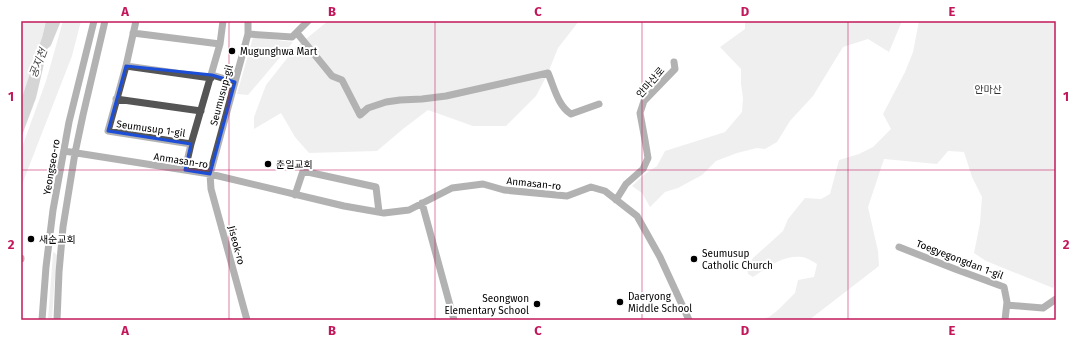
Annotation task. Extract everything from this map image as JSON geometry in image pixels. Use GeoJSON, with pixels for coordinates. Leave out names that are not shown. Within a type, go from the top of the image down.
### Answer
{"type":"FeatureCollection","features":[{"type":"Feature","properties":{"kind":"street","name":"Yeongseo-ro"},"geometry":{"type":"LineString","coordinates":[[42,320],[46,267],[57,187],[72,109],[94,21]]}},
{"type":"Feature","properties":{"kind":"street"},"geometry":{"type":"LineString","coordinates":[[57,320],[63,227],[83,113],[105,21]]}},
{"type":"Feature","properties":{"kind":"street","name":"Seumusup 1-gil"},"geometry":{"type":"LineString","coordinates":[[136,21],[126,66],[108,131],[191,144],[220,44],[223,21]]}},
{"type":"Feature","properties":{"kind":"street","name":"Seumusup-gil"},"geometry":{"type":"LineString","coordinates":[[210,174],[248,34],[248,21]]}},
{"type":"Feature","properties":{"kind":"street"},"geometry":{"type":"LineString","coordinates":[[248,34],[292,37],[308,21]]}},
{"type":"Feature","properties":{"kind":"street"},"geometry":{"type":"LineString","coordinates":[[133,33],[220,44]]}},
{"type":"Feature","properties":{"kind":"street"},"geometry":{"type":"LineString","coordinates":[[296,33],[332,76],[342,80],[360,115],[368,108],[386,102],[446,96],[548,73],[560,101],[567,112],[571,114],[599,104]]}},
{"type":"Feature","properties":{"kind":"street","name":"안마산로"},"geometry":{"type":"LineString","coordinates":[[616,200],[626,184],[643,169],[648,158],[640,112],[644,101],[675,69],[674,62]]}},
{"type":"Feature","properties":{"kind":"street"},"geometry":{"type":"LineString","coordinates":[[126,66],[211,77],[235,82]]}},
{"type":"Feature","properties":{"kind":"street"},"geometry":{"type":"LineString","coordinates":[[116,99],[201,111]]}},
{"type":"Feature","properties":{"kind":"street"},"geometry":{"type":"LineString","coordinates":[[72,109],[76,115],[83,113]]}},
{"type":"Feature","properties":{"kind":"street"},"geometry":{"type":"LineString","coordinates":[[185,170],[191,144]]}},
{"type":"Feature","properties":{"kind":"street","name":"Anmasan-ro"},"geometry":{"type":"LineString","coordinates":[[64,151],[210,174],[344,206],[384,213],[408,210],[452,188],[483,184],[504,190],[566,196],[591,187],[605,191],[637,216],[660,257],[689,320]]}},
{"type":"Feature","properties":{"kind":"street"},"geometry":{"type":"LineString","coordinates":[[295,195],[303,171],[376,187],[379,212]]}},
{"type":"Feature","properties":{"kind":"street","name":"Jiseok-ro"},"geometry":{"type":"LineString","coordinates":[[210,174],[211,189],[247,320]]}},
{"type":"Feature","properties":{"kind":"street"},"geometry":{"type":"LineString","coordinates":[[57,187],[64,184],[67,186],[69,191]]}},
{"type":"Feature","properties":{"kind":"street"},"geometry":{"type":"LineString","coordinates":[[422,203],[454,320]]}},
{"type":"Feature","properties":{"kind":"street","name":"Toegyegongdan 1-gil"},"geometry":{"type":"LineString","coordinates":[[899,246],[1004,287],[1007,305],[1005,320]]}},
{"type":"Feature","properties":{"kind":"street"},"geometry":{"type":"LineString","coordinates":[[1007,305],[1043,308],[1056,299]]}},
{"type":"Feature","properties":{"kind":"highlighted area"},"geometry":{"type":"Polygon","coordinates":[[[126,66],[212,75],[235,82],[210,174],[185,170],[191,144],[108,131],[126,66]]]}},
{"type":"Feature","properties":{"kind":"green space"},"geometry":{"type":"Polygon","coordinates":[[[24,21],[46,21],[42,38],[21,100],[21,31],[24,21]]]}},
{"type":"Feature","properties":{"kind":"green space"},"geometry":{"type":"Polygon","coordinates":[[[63,21],[81,21],[72,56],[21,187],[21,150],[46,81],[63,21]]]}},
{"type":"Feature","properties":{"kind":"green space"},"geometry":{"type":"Polygon","coordinates":[[[328,21],[579,21],[558,48],[548,73],[536,96],[506,126],[473,126],[428,110],[377,151],[309,153],[295,137],[281,113],[254,129],[254,117],[266,85],[296,47],[328,21]]]}},
{"type":"Feature","properties":{"kind":"green space"},"geometry":{"type":"Polygon","coordinates":[[[745,21],[902,21],[889,52],[868,39],[843,47],[813,96],[790,121],[777,142],[765,149],[757,148],[737,153],[716,161],[702,175],[678,188],[665,192],[650,207],[642,193],[632,186],[646,173],[657,166],[665,151],[725,132],[742,112],[743,98],[741,69],[720,47],[745,29],[745,21]]]}},
{"type":"Feature","properties":{"kind":"green space","name":"안마산"},"geometry":{"type":"Polygon","coordinates":[[[919,21],[1056,21],[1056,282],[1053,288],[986,261],[974,253],[980,223],[982,197],[972,177],[964,152],[948,151],[937,164],[884,159],[868,207],[878,251],[879,266],[809,320],[760,320],[769,317],[795,293],[798,280],[814,277],[817,264],[804,257],[795,257],[776,262],[753,277],[748,274],[747,269],[753,258],[783,231],[788,219],[805,198],[821,199],[830,194],[839,160],[859,154],[873,147],[891,129],[883,114],[905,72],[913,52],[919,21]]]}},
{"type":"Feature","properties":{"kind":"green space"},"geometry":{"type":"Polygon","coordinates":[[[253,37],[293,42],[248,95],[237,94],[253,37]]]}},
{"type":"Feature","properties":{"kind":"green space"},"geometry":{"type":"Polygon","coordinates":[[[54,252],[57,255],[52,320],[48,320],[53,253],[54,252]]]}},
{"type":"Feature","properties":{"kind":"water"},"geometry":{"type":"Polygon","coordinates":[[[46,21],[54,21],[36,98],[21,138],[21,100],[42,38],[46,21]]]}},
{"type":"Feature","properties":{"kind":"waterway","name":"공지천"},"geometry":{"type":"LineString","coordinates":[[46,43],[55,21]]}},
{"type":"Feature","properties":{"kind":"place","name":"Mugunghwa Mart"},"geometry":{"type":"Point","coordinates":[232,51]}},
{"type":"Feature","properties":{"kind":"place","name":"춘일교회"},"geometry":{"type":"Point","coordinates":[268,164]}},
{"type":"Feature","properties":{"kind":"place","name":"새순교회"},"geometry":{"type":"Point","coordinates":[31,239]}},
{"type":"Feature","properties":{"kind":"place","name":"Seumusup Catholic Church"},"geometry":{"type":"Point","coordinates":[694,259]}},
{"type":"Feature","properties":{"kind":"place","name":"Daeryong Middle School"},"geometry":{"type":"Point","coordinates":[620,302]}},
{"type":"Feature","properties":{"kind":"place","name":"Seongwon Elementary School"},"geometry":{"type":"Point","coordinates":[537,304]}}]}
